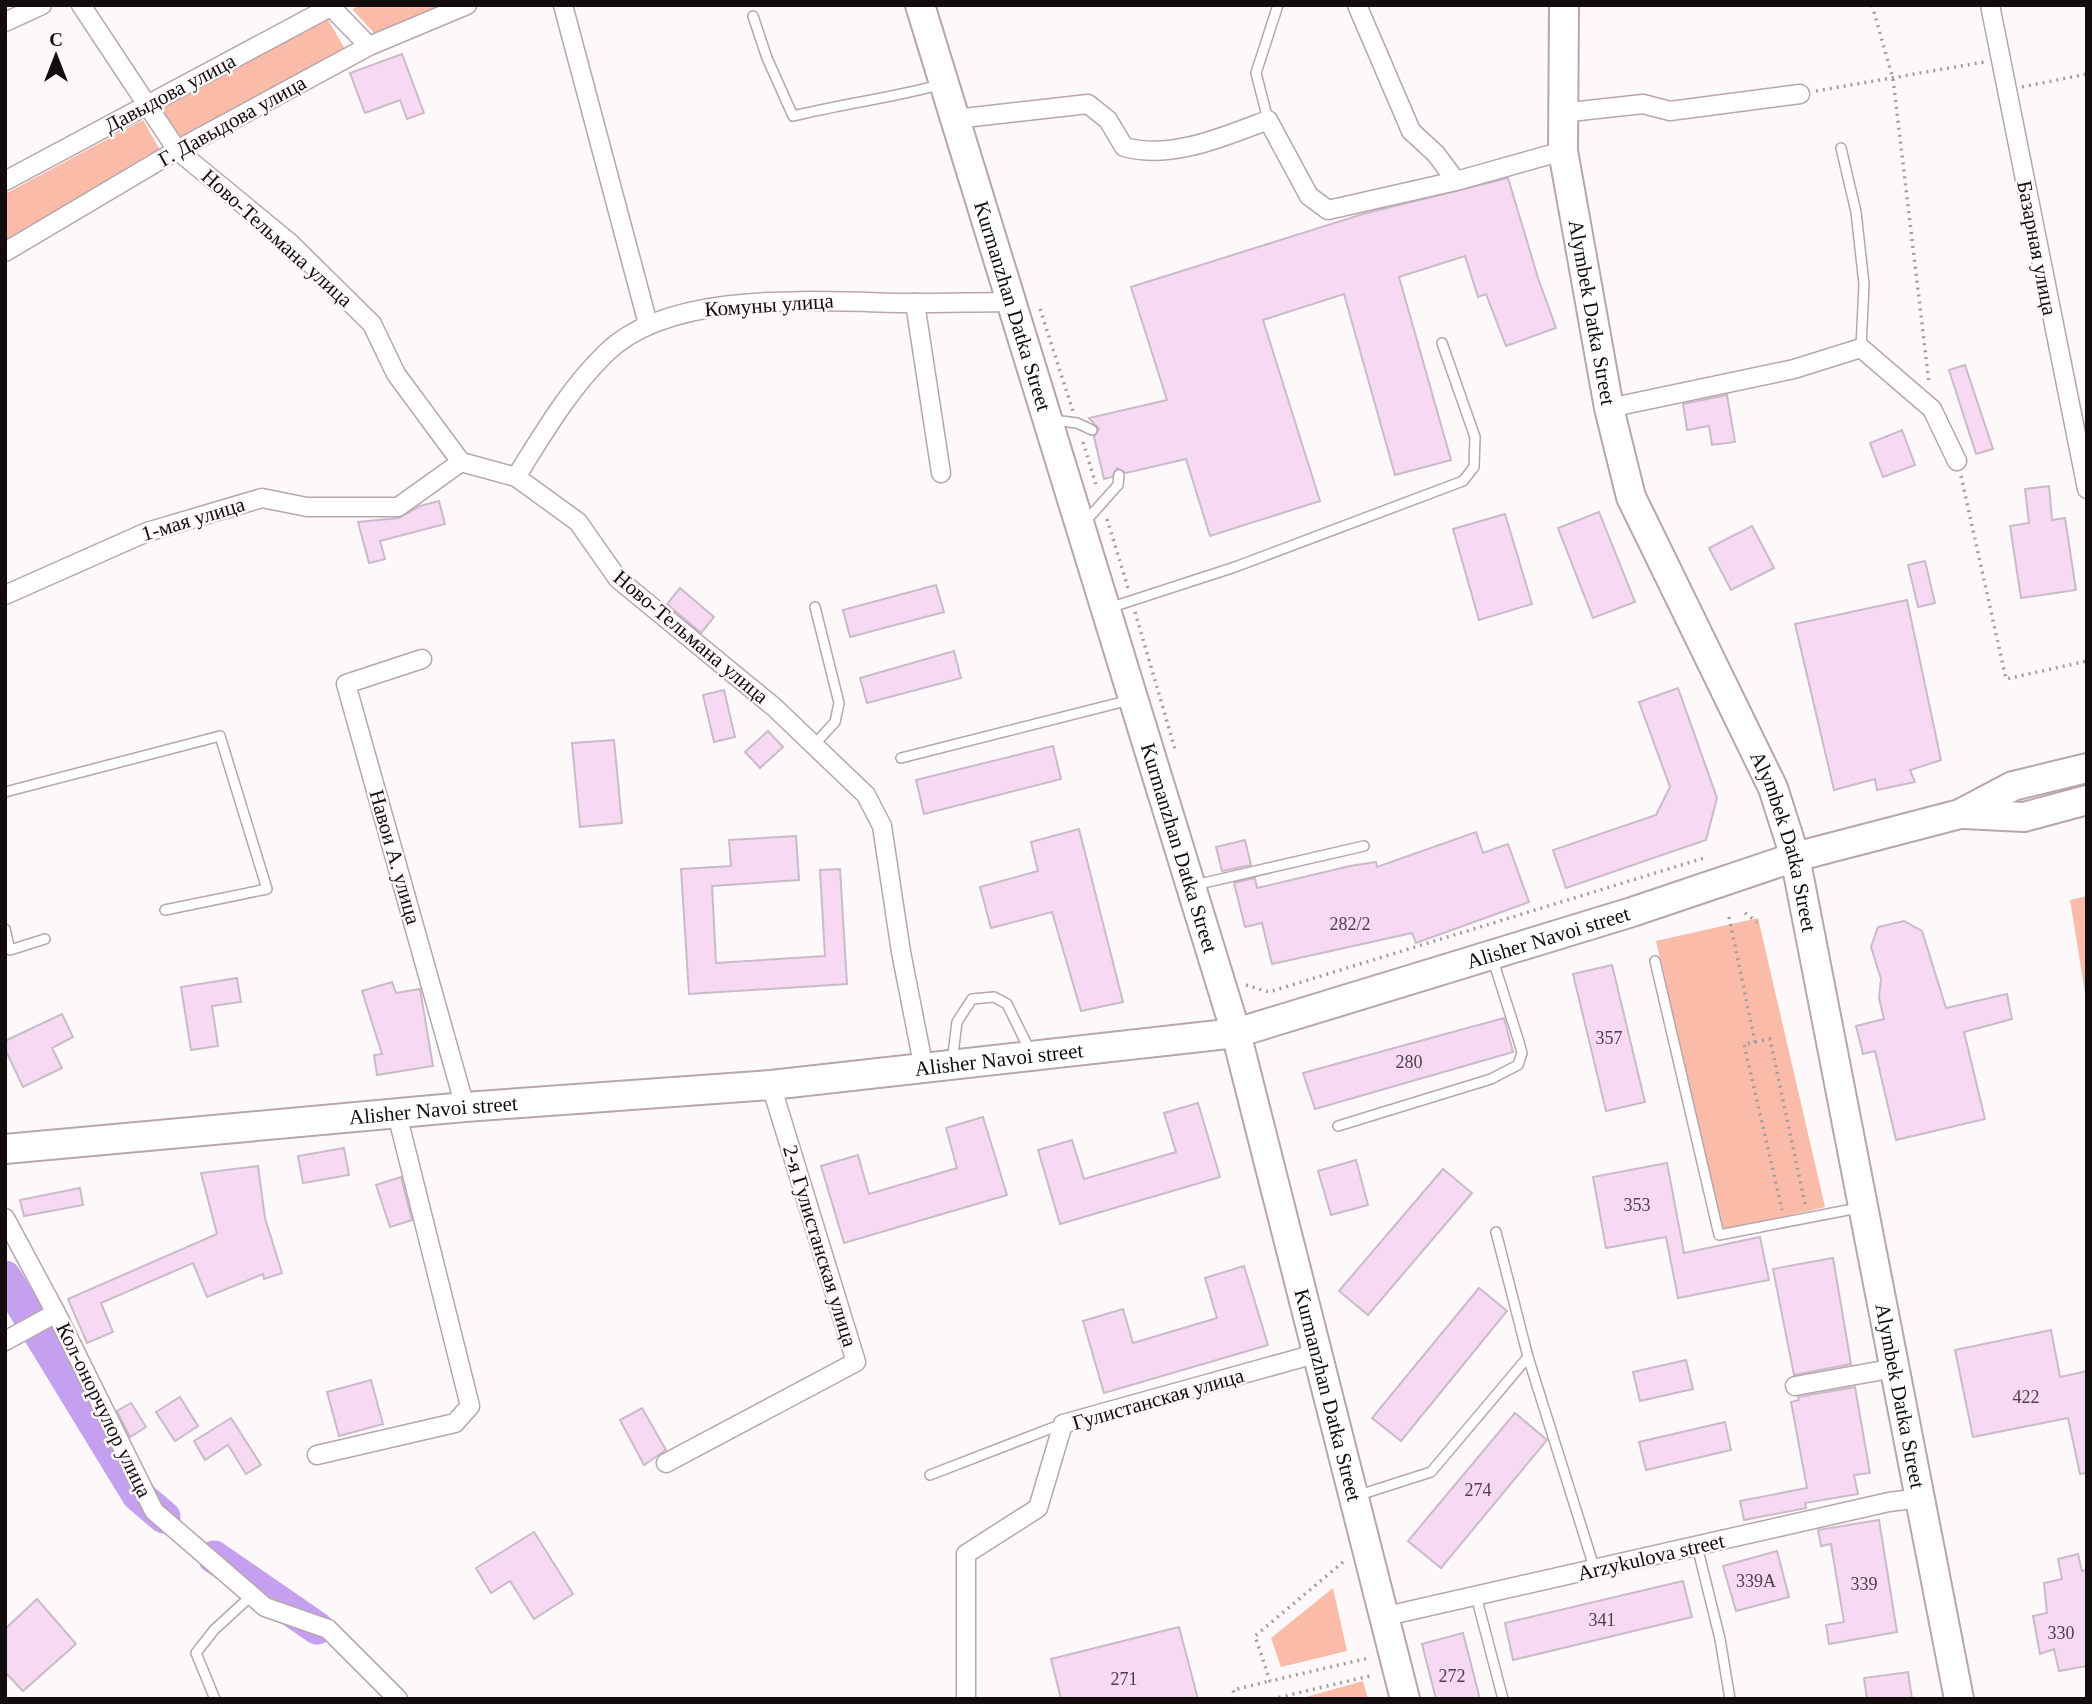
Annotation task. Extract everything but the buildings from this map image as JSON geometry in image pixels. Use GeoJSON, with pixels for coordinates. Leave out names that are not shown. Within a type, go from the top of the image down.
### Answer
{"type":"FeatureCollection","features":[{"type":"Feature","properties":{"kind":"main road","name":"Kurmanzhan Datka Street"},"geometry":{"type":"LineString","coordinates":[[920,5],[955,118],[1026,305],[1048,419],[1131,700],[1236,1033],[1315,1354],[1405,1699]]}},
{"type":"Feature","properties":{"kind":"main road","name":"Alymbek Datka Street"},"geometry":{"type":"LineString","coordinates":[[1564,5],[1561,113],[1563,151],[1609,408],[1631,497],[1773,788],[1795,857],[1959,1699]]}},
{"type":"Feature","properties":{"kind":"main road","name":"Alisher Navoi street"},"geometry":{"type":"LineString","coordinates":[[5,1149],[465,1107],[771,1085],[1236,1033],[1491,956],[1795,857],[1960,814],[2014,786],[2087,768]]}},
{"type":"Feature","properties":{"kind":"main road","name":"Alisher Navoi street"},"geometry":{"type":"LineString","coordinates":[[1960,814],[2024,817],[2087,800]]}},
{"type":"Feature","properties":{"kind":"street"},"geometry":{"type":"LineString","coordinates":[[5,22],[41,5]]}},
{"type":"Feature","properties":{"kind":"street","name":"Ново-Тельмана улица"},"geometry":{"type":"LineString","coordinates":[[81,5],[177,150],[290,243],[372,324],[396,374],[461,462],[516,477],[578,522],[618,579],[774,707],[866,795],[882,826],[901,952],[938,1067]]}},
{"type":"Feature","properties":{"kind":"street","name":"Г. Давыдова улица"},"geometry":{"type":"LineString","coordinates":[[5,252],[177,150],[369,46],[467,5]]}},
{"type":"Feature","properties":{"kind":"street"},"geometry":{"type":"LineString","coordinates":[[563,5],[648,324]]}},
{"type":"Feature","properties":{"kind":"street"},"geometry":{"type":"LineString","coordinates":[[1357,5],[1410,131],[1436,154],[1456,181]]}},
{"type":"Feature","properties":{"kind":"street","name":"Базарная улица"},"geometry":{"type":"LineString","coordinates":[[1990,5],[2087,489]]}},
{"type":"Feature","properties":{"kind":"street"},"geometry":{"type":"LineString","coordinates":[[331,6],[369,46]]}},
{"type":"Feature","properties":{"kind":"street","name":"Давыдова улица"},"geometry":{"type":"LineString","coordinates":[[5,181],[331,6]]}},
{"type":"Feature","properties":{"kind":"street"},"geometry":{"type":"LineString","coordinates":[[1561,113],[1643,104],[1670,111],[1800,94]]}},
{"type":"Feature","properties":{"kind":"street"},"geometry":{"type":"LineString","coordinates":[[955,118],[1088,104],[1108,120],[1124,147],[1148,154],[1194,145],[1268,120],[1309,197],[1328,210],[1456,181],[1563,151]]}},
{"type":"Feature","properties":{"kind":"street","name":"Комуны улица"},"geometry":{"type":"LineString","coordinates":[[516,477],[559,408],[607,352],[648,324],[698,309],[851,300],[1026,305]]}},
{"type":"Feature","properties":{"kind":"street"},"geometry":{"type":"LineString","coordinates":[[915,303],[942,473]]}},
{"type":"Feature","properties":{"kind":"street"},"geometry":{"type":"LineString","coordinates":[[1609,408],[1794,369],[1861,348],[1932,409],[1957,460]]}},
{"type":"Feature","properties":{"kind":"street","name":"1-мая улица"},"geometry":{"type":"LineString","coordinates":[[5,595],[147,531],[262,498],[307,507],[398,507],[461,462]]}},
{"type":"Feature","properties":{"kind":"street","name":"Навои А. улица"},"geometry":{"type":"LineString","coordinates":[[422,659],[346,684],[465,1107]]}},
{"type":"Feature","properties":{"kind":"street","name":"2-я Гулистанская улица"},"geometry":{"type":"LineString","coordinates":[[666,1463],[856,1363],[771,1085]]}},
{"type":"Feature","properties":{"kind":"street"},"geometry":{"type":"LineString","coordinates":[[317,1455],[455,1423],[470,1406],[397,1114]]}},
{"type":"Feature","properties":{"kind":"street","name":"Кол-онорчулор улица"},"geometry":{"type":"LineString","coordinates":[[5,1218],[56,1313],[155,1511],[265,1608],[328,1629],[398,1699]]}},
{"type":"Feature","properties":{"kind":"street"},"geometry":{"type":"LineString","coordinates":[[5,1340],[56,1313]]}},
{"type":"Feature","properties":{"kind":"street","name":"Гулистанская улица"},"geometry":{"type":"LineString","coordinates":[[966,1699],[966,1554],[1038,1508],[1063,1424],[1315,1354]]}},
{"type":"Feature","properties":{"kind":"street"},"geometry":{"type":"LineString","coordinates":[[1795,1386],[1895,1367]]}},
{"type":"Feature","properties":{"kind":"street","name":"Arzykulova street"},"geometry":{"type":"LineString","coordinates":[[1382,1617],[1889,1502],[1920,1498]]}},
{"type":"Feature","properties":{"kind":"lane"},"geometry":{"type":"LineString","coordinates":[[1268,120],[1256,73],[1278,5]]}},
{"type":"Feature","properties":{"kind":"lane"},"geometry":{"type":"LineString","coordinates":[[753,16],[767,58],[793,116],[848,102],[900,96],[944,84]]}},
{"type":"Feature","properties":{"kind":"lane"},"geometry":{"type":"LineString","coordinates":[[1841,148],[1856,212],[1864,284],[1861,348]]}},
{"type":"Feature","properties":{"kind":"lane"},"geometry":{"type":"LineString","coordinates":[[1104,609],[1235,567],[1462,481],[1474,467],[1475,437],[1442,344]]}},
{"type":"Feature","properties":{"kind":"lane"},"geometry":{"type":"LineString","coordinates":[[1048,419],[1077,423],[1092,430]]}},
{"type":"Feature","properties":{"kind":"lane"},"geometry":{"type":"LineString","coordinates":[[1080,527],[1103,506],[1118,485],[1119,475]]}},
{"type":"Feature","properties":{"kind":"lane"},"geometry":{"type":"LineString","coordinates":[[814,745],[835,722],[839,703],[815,607]]}},
{"type":"Feature","properties":{"kind":"lane"},"geometry":{"type":"LineString","coordinates":[[901,758],[1131,700]]}},
{"type":"Feature","properties":{"kind":"lane"},"geometry":{"type":"LineString","coordinates":[[5,792],[220,736],[267,890],[165,910]]}},
{"type":"Feature","properties":{"kind":"lane"},"geometry":{"type":"LineString","coordinates":[[1189,886],[1364,846]]}},
{"type":"Feature","properties":{"kind":"lane"},"geometry":{"type":"LineString","coordinates":[[5,929],[10,950],[45,939]]}},
{"type":"Feature","properties":{"kind":"lane"},"geometry":{"type":"LineString","coordinates":[[1338,1126],[1492,1079],[1518,1065],[1521,1053],[1519,1042],[1491,956]]}},
{"type":"Feature","properties":{"kind":"lane"},"geometry":{"type":"LineString","coordinates":[[1655,961],[1719,1235],[1808,1216],[1864,1208]]}},
{"type":"Feature","properties":{"kind":"lane"},"geometry":{"type":"LineString","coordinates":[[938,1067],[957,1022],[972,999],[995,997],[1007,1004],[1032,1056]]}},
{"type":"Feature","properties":{"kind":"lane"},"geometry":{"type":"LineString","coordinates":[[1496,1232],[1528,1357],[1595,1570]]}},
{"type":"Feature","properties":{"kind":"lane"},"geometry":{"type":"LineString","coordinates":[[1352,1498],[1431,1472],[1528,1357]]}},
{"type":"Feature","properties":{"kind":"lane"},"geometry":{"type":"LineString","coordinates":[[930,1475],[1063,1424]]}},
{"type":"Feature","properties":{"kind":"lane"},"geometry":{"type":"LineString","coordinates":[[1697,1546],[1720,1639],[1730,1699]]}},
{"type":"Feature","properties":{"kind":"lane"},"geometry":{"type":"LineString","coordinates":[[215,1699],[196,1653],[214,1630],[251,1596]]}},
{"type":"Feature","properties":{"kind":"lane"},"geometry":{"type":"LineString","coordinates":[[1476,1596],[1503,1699]]}},
{"type":"Feature","properties":{"kind":"path"},"geometry":{"type":"LineString","coordinates":[[1872,5],[1893,79],[1932,409]]}},
{"type":"Feature","properties":{"kind":"path"},"geometry":{"type":"LineString","coordinates":[[1800,94],[2000,58]]}},
{"type":"Feature","properties":{"kind":"path"},"geometry":{"type":"LineString","coordinates":[[2006,91],[2087,74]]}},
{"type":"Feature","properties":{"kind":"path"},"geometry":{"type":"LineString","coordinates":[[1026,305],[1077,423],[1178,760]]}},
{"type":"Feature","properties":{"kind":"path"},"geometry":{"type":"LineString","coordinates":[[1957,460],[2006,679],[2087,661]]}},
{"type":"Feature","properties":{"kind":"path"},"geometry":{"type":"LineString","coordinates":[[1242,974],[1246,986],[1269,992],[1704,858]]}},
{"type":"Feature","properties":{"kind":"path"},"geometry":{"type":"LineString","coordinates":[[1745,913],[1757,922]]}},
{"type":"Feature","properties":{"kind":"path"},"geometry":{"type":"LineString","coordinates":[[1729,917],[1755,1042]]}},
{"type":"Feature","properties":{"kind":"path"},"geometry":{"type":"LineString","coordinates":[[1785,1221],[1744,1044],[1770,1039],[1808,1216]]}},
{"type":"Feature","properties":{"kind":"path"},"geometry":{"type":"LineString","coordinates":[[1270,1681],[1255,1636],[1343,1562]]}},
{"type":"Feature","properties":{"kind":"path"},"geometry":{"type":"LineString","coordinates":[[1236,1699],[1233,1690],[1369,1658]]}},
{"type":"Feature","properties":{"kind":"path"},"geometry":{"type":"LineString","coordinates":[[1272,1699],[1374,1675]]}},
{"type":"Feature","properties":{"kind":"shaded area"},"geometry":{"type":"Polygon","coordinates":[[[361,5],[450,5],[376,35],[352,9],[361,5]]]}},
{"type":"Feature","properties":{"kind":"shaded area"},"geometry":{"type":"Polygon","coordinates":[[[327,18],[345,49],[179,141],[160,105],[327,18]]]}},
{"type":"Feature","properties":{"kind":"shaded area"},"geometry":{"type":"Polygon","coordinates":[[[143,120],[160,150],[5,241],[5,194],[143,120]]]}},
{"type":"Feature","properties":{"kind":"shaded area"},"geometry":{"type":"Polygon","coordinates":[[[2087,896],[2087,1005],[2070,900],[2087,896]]]}},
{"type":"Feature","properties":{"kind":"shaded area"},"geometry":{"type":"Polygon","coordinates":[[[1758,918],[1825,1207],[1723,1231],[1656,941],[1758,918]]]}},
{"type":"Feature","properties":{"kind":"shaded area"},"geometry":{"type":"Polygon","coordinates":[[[1333,1588],[1347,1651],[1281,1667],[1271,1638],[1333,1588]]]}},
{"type":"Feature","properties":{"kind":"shaded area"},"geometry":{"type":"Polygon","coordinates":[[[1363,1681],[1368,1699],[1299,1699],[1363,1681]]]}},
{"type":"Feature","properties":{"kind":"waterway"},"geometry":{"type":"LineString","coordinates":[[5,1277],[138,1495],[164,1517]]}},
{"type":"Feature","properties":{"kind":"waterway"},"geometry":{"type":"LineString","coordinates":[[214,1557],[317,1628]]}}]}
